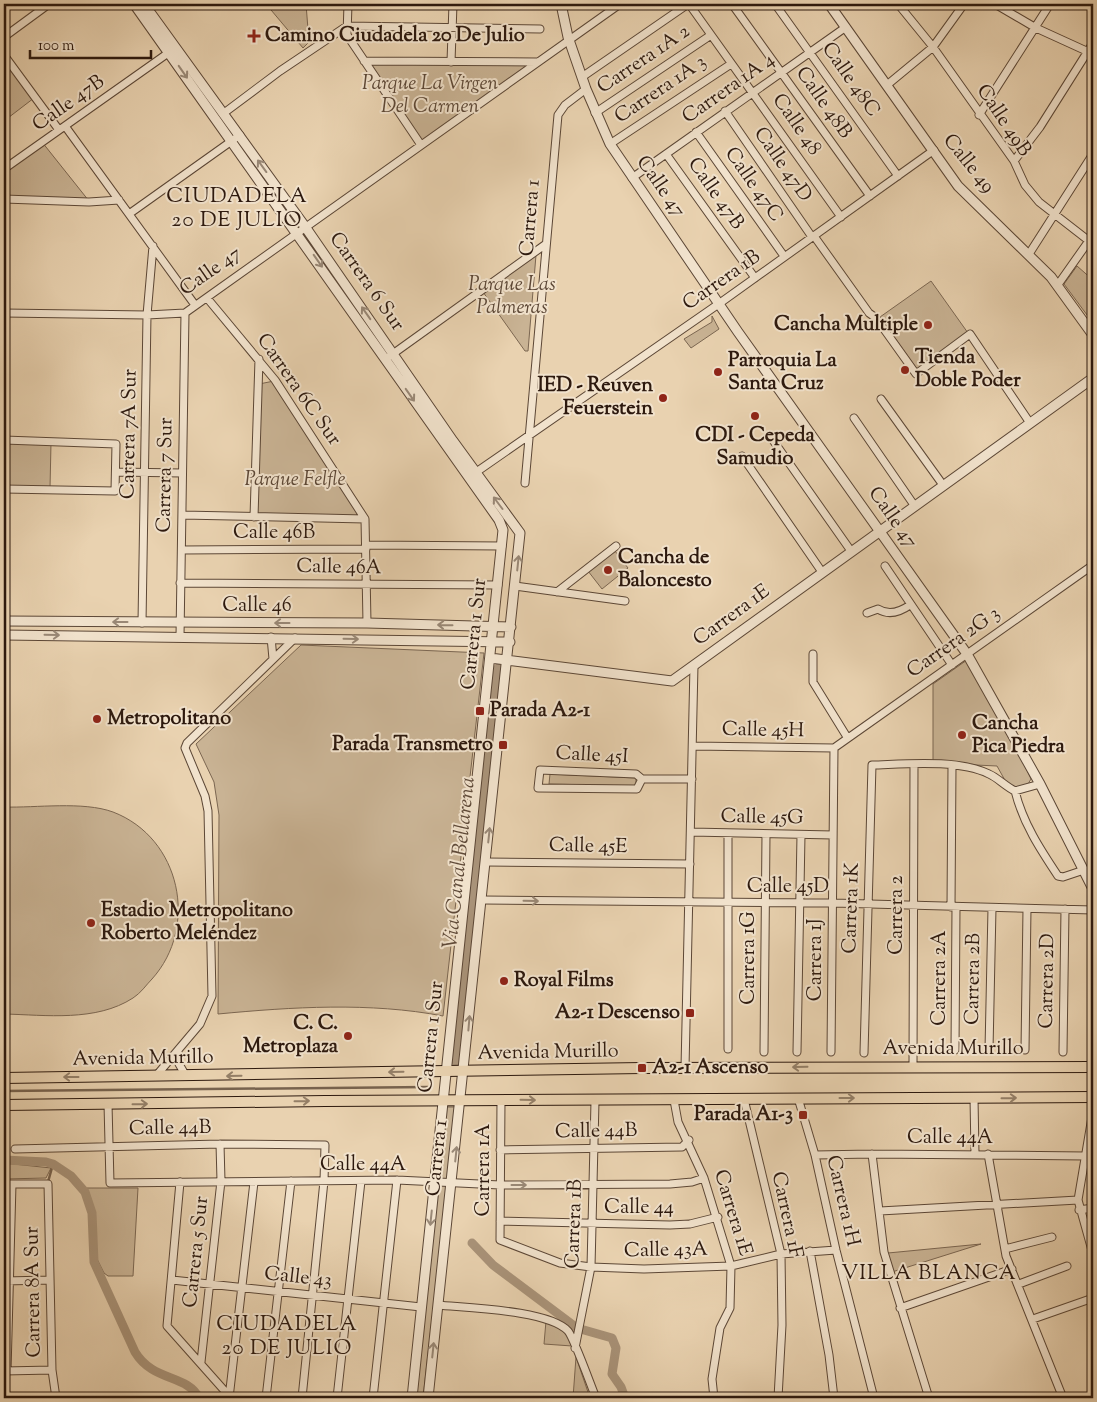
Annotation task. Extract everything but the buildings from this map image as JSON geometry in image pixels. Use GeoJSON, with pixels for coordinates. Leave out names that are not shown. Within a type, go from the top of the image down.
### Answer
{"type":"FeatureCollection","features":[{"type":"Feature","properties":{"kind":"main road","name":"Avenida Murillo"},"geometry":{"type":"LineString","coordinates":[[4,1078],[685,1068],[1093,1067]]}},
{"type":"Feature","properties":{"kind":"main road"},"geometry":{"type":"LineString","coordinates":[[4,1105],[443,1100],[595,1101],[1093,1097]]}},
{"type":"Feature","properties":{"kind":"street"},"geometry":{"type":"LineString","coordinates":[[4,37],[49,4]]}},
{"type":"Feature","properties":{"kind":"street","name":"Carrera 6 Sur"},"geometry":{"type":"LineString","coordinates":[[134,4],[224,113],[236,138]]}},
{"type":"Feature","properties":{"kind":"street","name":"Carrera 6 Sur"},"geometry":{"type":"LineString","coordinates":[[144,4],[173,50],[236,138],[394,353],[472,475],[503,530]]}},
{"type":"Feature","properties":{"kind":"street"},"geometry":{"type":"LineString","coordinates":[[348,4],[347,35],[421,145]]}},
{"type":"Feature","properties":{"kind":"street"},"geometry":{"type":"LineString","coordinates":[[451,62],[453,4]]}},
{"type":"Feature","properties":{"kind":"street"},"geometry":{"type":"LineString","coordinates":[[561,4],[570,41],[620,4]]}},
{"type":"Feature","properties":{"kind":"street"},"geometry":{"type":"LineString","coordinates":[[582,77],[688,4]]}},
{"type":"Feature","properties":{"kind":"street","name":"Calle 48"},"geometry":{"type":"LineString","coordinates":[[688,4],[841,217]]}},
{"type":"Feature","properties":{"kind":"street","name":"Calle 48B"},"geometry":{"type":"LineString","coordinates":[[732,4],[870,196]]}},
{"type":"Feature","properties":{"kind":"street","name":"Calle 48C"},"geometry":{"type":"LineString","coordinates":[[775,4],[898,176]]}},
{"type":"Feature","properties":{"kind":"street","name":"Calle 49"},"geometry":{"type":"LineString","coordinates":[[830,4],[970,200],[1029,254],[1057,286],[1093,335]]}},
{"type":"Feature","properties":{"kind":"street","name":"Calle 49B"},"geometry":{"type":"LineString","coordinates":[[898,4],[933,47],[979,115],[1014,162],[1025,185],[1039,202],[1092,240]]}},
{"type":"Feature","properties":{"kind":"street"},"geometry":{"type":"LineString","coordinates":[[887,85],[933,47],[964,4]]}},
{"type":"Feature","properties":{"kind":"street"},"geometry":{"type":"LineString","coordinates":[[995,4],[1036,28],[1091,53]]}},
{"type":"Feature","properties":{"kind":"street"},"geometry":{"type":"LineString","coordinates":[[979,115],[1050,4]]}},
{"type":"Feature","properties":{"kind":"street"},"geometry":{"type":"LineString","coordinates":[[224,113],[280,71],[347,26],[452,26],[540,29]]}},
{"type":"Feature","properties":{"kind":"street","name":"Carrera 1A 4"},"geometry":{"type":"LineString","coordinates":[[632,178],[809,51],[846,27]]}},
{"type":"Feature","properties":{"kind":"street","name":"Carrera 1A 2"},"geometry":{"type":"LineString","coordinates":[[595,113],[711,35]]}},
{"type":"Feature","properties":{"kind":"street","name":"Calle 47"},"geometry":{"type":"LineString","coordinates":[[4,313],[147,315],[185,312],[537,62],[570,41],[595,113],[610,144],[967,654],[1040,784],[1093,888]]}},
{"type":"Feature","properties":{"kind":"street"},"geometry":{"type":"LineString","coordinates":[[1014,162],[1091,53],[1093,43]]}},
{"type":"Feature","properties":{"kind":"street","name":"Calle 47B"},"geometry":{"type":"LineString","coordinates":[[4,169],[173,50]]}},
{"type":"Feature","properties":{"kind":"street"},"geometry":{"type":"LineString","coordinates":[[4,55],[119,200],[195,305]]}},
{"type":"Feature","properties":{"kind":"street"},"geometry":{"type":"LineString","coordinates":[[364,61],[537,62]]}},
{"type":"Feature","properties":{"kind":"street","name":"Carrera 1A 3"},"geometry":{"type":"LineString","coordinates":[[610,144],[731,64]]}},
{"type":"Feature","properties":{"kind":"street","name":"Carrera 1"},"geometry":{"type":"LineString","coordinates":[[525,483],[558,115],[565,105],[586,89]]}},
{"type":"Feature","properties":{"kind":"street","name":"Calle 47D"},"geometry":{"type":"LineString","coordinates":[[725,111],[813,236],[916,374],[970,334],[1030,423]]}},
{"type":"Feature","properties":{"kind":"street","name":"Calle 47C"},"geometry":{"type":"LineString","coordinates":[[696,132],[784,256]]}},
{"type":"Feature","properties":{"kind":"street"},"geometry":{"type":"LineString","coordinates":[[129,214],[236,138]]}},
{"type":"Feature","properties":{"kind":"street","name":"Carrera 1B"},"geometry":{"type":"LineString","coordinates":[[472,475],[720,303],[934,150]]}},
{"type":"Feature","properties":{"kind":"street","name":"Calle 47B"},"geometry":{"type":"LineString","coordinates":[[666,154],[755,278]]}},
{"type":"Feature","properties":{"kind":"street"},"geometry":{"type":"LineString","coordinates":[[1029,254],[1056,215],[1093,154]]}},
{"type":"Feature","properties":{"kind":"street"},"geometry":{"type":"LineString","coordinates":[[4,199],[89,202],[119,200]]}},
{"type":"Feature","properties":{"kind":"street","name":"Carrera 6 Sur"},"geometry":{"type":"LineString","coordinates":[[302,230],[385,359],[472,475],[520,533]]}},
{"type":"Feature","properties":{"kind":"street"},"geometry":{"type":"LineString","coordinates":[[1057,286],[1092,240]]}},
{"type":"Feature","properties":{"kind":"street"},"geometry":{"type":"LineString","coordinates":[[385,359],[546,244]]}},
{"type":"Feature","properties":{"kind":"street","name":"Carrera 7A Sur"},"geometry":{"type":"LineString","coordinates":[[142,623],[146,472],[147,315],[153,246]]}},
{"type":"Feature","properties":{"kind":"street","name":"Carrera 6C Sur"},"geometry":{"type":"LineString","coordinates":[[207,298],[275,380],[366,519]]}},
{"type":"Feature","properties":{"kind":"street","name":"Carrera 7 Sur"},"geometry":{"type":"LineString","coordinates":[[180,637],[185,312]]}},
{"type":"Feature","properties":{"kind":"street"},"geometry":{"type":"LineString","coordinates":[[254,517],[259,359]]}},
{"type":"Feature","properties":{"kind":"street","name":"Carrera 1E"},"geometry":{"type":"LineString","coordinates":[[685,1068],[694,665],[1093,378]]}},
{"type":"Feature","properties":{"kind":"street"},"geometry":{"type":"LineString","coordinates":[[881,399],[943,485]]}},
{"type":"Feature","properties":{"kind":"street"},"geometry":{"type":"LineString","coordinates":[[854,418],[914,505]]}},
{"type":"Feature","properties":{"kind":"street"},"geometry":{"type":"LineString","coordinates":[[770,436],[851,551]]}},
{"type":"Feature","properties":{"kind":"street"},"geometry":{"type":"LineString","coordinates":[[4,440],[116,444],[115,491],[4,489]]}},
{"type":"Feature","properties":{"kind":"street"},"geometry":{"type":"LineString","coordinates":[[742,456],[822,572]]}},
{"type":"Feature","properties":{"kind":"street"},"geometry":{"type":"LineString","coordinates":[[116,472],[182,473]]}},
{"type":"Feature","properties":{"kind":"street"},"geometry":{"type":"LineString","coordinates":[[182,515],[366,519],[367,623]]}},
{"type":"Feature","properties":{"kind":"street","name":"Carrera 1 Sur"},"geometry":{"type":"LineString","coordinates":[[412,1398],[503,530]]}},
{"type":"Feature","properties":{"kind":"street","name":"Carrera 1"},"geometry":{"type":"LineString","coordinates":[[428,1398],[453,1182],[520,533]]}},
{"type":"Feature","properties":{"kind":"street","name":"Calle 46B"},"geometry":{"type":"LineString","coordinates":[[182,550],[502,546]]}},
{"type":"Feature","properties":{"kind":"street"},"geometry":{"type":"LineString","coordinates":[[557,592],[616,546]]}},
{"type":"Feature","properties":{"kind":"street","name":"Carrera 2G 3"},"geometry":{"type":"LineString","coordinates":[[834,748],[847,736],[952,665],[1093,565]]}},
{"type":"Feature","properties":{"kind":"street"},"geometry":{"type":"LineString","coordinates":[[885,566],[952,665]]}},
{"type":"Feature","properties":{"kind":"street","name":"Calle 46A"},"geometry":{"type":"LineString","coordinates":[[180,582],[498,585]]}},
{"type":"Feature","properties":{"kind":"street"},"geometry":{"type":"LineString","coordinates":[[515,586],[625,601]]}},
{"type":"Feature","properties":{"kind":"street"},"geometry":{"type":"LineString","coordinates":[[867,613],[878,609],[884,612],[901,611],[910,605]]}},
{"type":"Feature","properties":{"kind":"street","name":"Calle 46"},"geometry":{"type":"LineString","coordinates":[[4,621],[367,623],[511,627]]}},
{"type":"Feature","properties":{"kind":"street","name":"Calle 46"},"geometry":{"type":"LineString","coordinates":[[4,635],[510,642]]}},
{"type":"Feature","properties":{"kind":"street"},"geometry":{"type":"LineString","coordinates":[[271,638],[273,659]]}},
{"type":"Feature","properties":{"kind":"street"},"geometry":{"type":"LineString","coordinates":[[156,1076],[205,1016],[212,996],[208,811],[205,796],[185,748],[189,739],[295,638]]}},
{"type":"Feature","properties":{"kind":"street"},"geometry":{"type":"LineString","coordinates":[[813,654],[813,682],[847,736]]}},
{"type":"Feature","properties":{"kind":"street"},"geometry":{"type":"LineString","coordinates":[[490,658],[672,681],[694,665]]}},
{"type":"Feature","properties":{"kind":"street","name":"Calle 45H"},"geometry":{"type":"LineString","coordinates":[[692,746],[834,748]]}},
{"type":"Feature","properties":{"kind":"street","name":"Carrera 1J"},"geometry":{"type":"LineString","coordinates":[[831,1052],[834,748]]}},
{"type":"Feature","properties":{"kind":"street"},"geometry":{"type":"LineString","coordinates":[[914,764],[952,766],[990,774],[1003,785],[1015,791],[1040,784]]}},
{"type":"Feature","properties":{"kind":"street","name":"Carrera 1K"},"geometry":{"type":"LineString","coordinates":[[864,1053],[872,765],[914,764]]}},
{"type":"Feature","properties":{"kind":"street","name":"Carrera 2"},"geometry":{"type":"LineString","coordinates":[[913,1066],[914,764]]}},
{"type":"Feature","properties":{"kind":"street","name":"Carrera 2A"},"geometry":{"type":"LineString","coordinates":[[952,766],[956,1050]]}},
{"type":"Feature","properties":{"kind":"street","name":"Calle 45I"},"geometry":{"type":"LineString","coordinates":[[540,770],[636,774],[642,779],[637,788],[538,788],[540,770]]}},
{"type":"Feature","properties":{"kind":"street"},"geometry":{"type":"LineString","coordinates":[[642,779],[692,779]]}},
{"type":"Feature","properties":{"kind":"street"},"geometry":{"type":"LineString","coordinates":[[1015,791],[1020,812],[1058,876],[1063,878],[1084,870]]}},
{"type":"Feature","properties":{"kind":"street","name":"Calle 45G"},"geometry":{"type":"LineString","coordinates":[[690,832],[833,835]]}},
{"type":"Feature","properties":{"kind":"street"},"geometry":{"type":"LineString","coordinates":[[728,834],[728,1049]]}},
{"type":"Feature","properties":{"kind":"street","name":"Carrera 1G"},"geometry":{"type":"LineString","coordinates":[[764,1052],[766,834]]}},
{"type":"Feature","properties":{"kind":"street"},"geometry":{"type":"LineString","coordinates":[[797,1052],[801,835]]}},
{"type":"Feature","properties":{"kind":"street","name":"Calle 45E"},"geometry":{"type":"LineString","coordinates":[[486,862],[690,864]]}},
{"type":"Feature","properties":{"kind":"street","name":"Calle 45D"},"geometry":{"type":"LineString","coordinates":[[482,900],[833,903],[1093,910]]}},
{"type":"Feature","properties":{"kind":"street","name":"Carrera 2B"},"geometry":{"type":"LineString","coordinates":[[989,1050],[992,908]]}},
{"type":"Feature","properties":{"kind":"street"},"geometry":{"type":"LineString","coordinates":[[1025,1050],[1027,909]]}},
{"type":"Feature","properties":{"kind":"street","name":"Carrera 2D"},"geometry":{"type":"LineString","coordinates":[[1063,1052],[1065,910]]}},
{"type":"Feature","properties":{"kind":"street"},"geometry":{"type":"LineString","coordinates":[[178,1050],[179,1064],[186,1076]]}},
{"type":"Feature","properties":{"kind":"street","name":"Carrera 1H"},"geometry":{"type":"LineString","coordinates":[[798,1098],[815,1155],[836,1250],[874,1398]]}},
{"type":"Feature","properties":{"kind":"street"},"geometry":{"type":"LineString","coordinates":[[974,1098],[975,1154]]}},
{"type":"Feature","properties":{"kind":"street","name":"Carrera 1F"},"geometry":{"type":"LineString","coordinates":[[744,1099],[781,1254],[782,1325],[778,1398]]}},
{"type":"Feature","properties":{"kind":"street","name":"Carrera 1A"},"geometry":{"type":"LineString","coordinates":[[500,1240],[501,1100]]}},
{"type":"Feature","properties":{"kind":"street","name":"Carrera 1E"},"geometry":{"type":"LineString","coordinates":[[674,1100],[678,1122],[689,1140],[704,1178],[718,1218],[731,1266],[730,1308],[720,1328],[712,1379],[714,1398]]}},
{"type":"Feature","properties":{"kind":"street","name":"Carrera 1B"},"geometry":{"type":"LineString","coordinates":[[575,1348],[591,1267],[595,1101]]}},
{"type":"Feature","properties":{"kind":"street"},"geometry":{"type":"LineString","coordinates":[[108,1104],[110,1147]]}},
{"type":"Feature","properties":{"kind":"street"},"geometry":{"type":"LineString","coordinates":[[1093,1111],[1092,1127],[1078,1200],[1079,1210],[1093,1254]]}},
{"type":"Feature","properties":{"kind":"street","name":"Calle 44B"},"geometry":{"type":"LineString","coordinates":[[500,1150],[682,1147],[689,1140]]}},
{"type":"Feature","properties":{"kind":"street","name":"Calle 44B"},"geometry":{"type":"LineString","coordinates":[[15,1149],[220,1144],[325,1145],[324,1181]]}},
{"type":"Feature","properties":{"kind":"street","name":"Carrera 5 Sur"},"geometry":{"type":"LineString","coordinates":[[201,1362],[221,1181],[220,1144]]}},
{"type":"Feature","properties":{"kind":"street","name":"Calle 44A"},"geometry":{"type":"LineString","coordinates":[[110,1147],[110,1183],[397,1180],[593,1185],[670,1184],[692,1182],[704,1178]]}},
{"type":"Feature","properties":{"kind":"street"},"geometry":{"type":"LineString","coordinates":[[872,1154],[884,1252],[929,1398]]}},
{"type":"Feature","properties":{"kind":"street"},"geometry":{"type":"LineString","coordinates":[[988,1154],[1005,1249],[1063,1398]]}},
{"type":"Feature","properties":{"kind":"street","name":"Calle 44A"},"geometry":{"type":"LineString","coordinates":[[815,1155],[988,1154],[1085,1156]]}},
{"type":"Feature","properties":{"kind":"street"},"geometry":{"type":"LineString","coordinates":[[337,1398],[349,1300],[360,1180]]}},
{"type":"Feature","properties":{"kind":"street"},"geometry":{"type":"LineString","coordinates":[[372,1398],[397,1180]]}},
{"type":"Feature","properties":{"kind":"street"},"geometry":{"type":"LineString","coordinates":[[266,1398],[292,1181]]}},
{"type":"Feature","properties":{"kind":"street"},"geometry":{"type":"LineString","coordinates":[[302,1398],[324,1181]]}},
{"type":"Feature","properties":{"kind":"street"},"geometry":{"type":"LineString","coordinates":[[180,1182],[168,1326],[201,1362],[230,1398]]}},
{"type":"Feature","properties":{"kind":"street"},"geometry":{"type":"LineString","coordinates":[[230,1398],[254,1182]]}},
{"type":"Feature","properties":{"kind":"street"},"geometry":{"type":"LineString","coordinates":[[8,1184],[6,1371],[52,1370]]}},
{"type":"Feature","properties":{"kind":"street","name":"Carrera 8A Sur"},"geometry":{"type":"LineString","coordinates":[[8,1184],[48,1184],[52,1370],[56,1398]]}},
{"type":"Feature","properties":{"kind":"street"},"geometry":{"type":"LineString","coordinates":[[880,1211],[1078,1200]]}},
{"type":"Feature","properties":{"kind":"street"},"geometry":{"type":"LineString","coordinates":[[1079,1210],[1093,1208]]}},
{"type":"Feature","properties":{"kind":"street","name":"Calle 44"},"geometry":{"type":"LineString","coordinates":[[500,1221],[592,1224],[690,1224],[718,1218]]}},
{"type":"Feature","properties":{"kind":"street"},"geometry":{"type":"LineString","coordinates":[[1005,1249],[1052,1237]]}},
{"type":"Feature","properties":{"kind":"street","name":"Calle 43A"},"geometry":{"type":"LineString","coordinates":[[500,1240],[560,1263],[644,1270],[731,1266],[781,1254],[836,1250]]}},
{"type":"Feature","properties":{"kind":"street","name":"Carrera 1F"},"geometry":{"type":"LineString","coordinates":[[810,1252],[829,1354],[834,1398]]}},
{"type":"Feature","properties":{"kind":"street"},"geometry":{"type":"LineString","coordinates":[[1018,1284],[1067,1266]]}},
{"type":"Feature","properties":{"kind":"street"},"geometry":{"type":"LineString","coordinates":[[900,1308],[1012,1270]]}},
{"type":"Feature","properties":{"kind":"street"},"geometry":{"type":"LineString","coordinates":[[6,1281],[49,1280]]}},
{"type":"Feature","properties":{"kind":"street","name":"Calle 43"},"geometry":{"type":"LineString","coordinates":[[172,1280],[421,1307]]}},
{"type":"Feature","properties":{"kind":"street"},"geometry":{"type":"LineString","coordinates":[[1033,1320],[1093,1298]]}},
{"type":"Feature","properties":{"kind":"street"},"geometry":{"type":"LineString","coordinates":[[438,1305],[545,1318],[569,1332],[596,1398]]}},
{"type":"Feature","properties":{"kind":"street"},"geometry":{"type":"LineString","coordinates":[[866,1398],[874,1398]]}},
{"type":"Feature","properties":{"kind":"green space"},"geometry":{"type":"Polygon","coordinates":[[[266,4],[306,4],[309,42],[303,48],[266,4]]]}},
{"type":"Feature","properties":{"kind":"green space"},"geometry":{"type":"Polygon","coordinates":[[[4,57],[34,98],[4,121],[4,57]]]}},
{"type":"Feature","properties":{"kind":"green space","name":"Parque La Virgen Del Carmen"},"geometry":{"type":"Polygon","coordinates":[[[366,61],[537,63],[421,142],[366,61]]]}},
{"type":"Feature","properties":{"kind":"green space"},"geometry":{"type":"Polygon","coordinates":[[[42,142],[89,201],[4,200],[4,170],[42,142]]]}},
{"type":"Feature","properties":{"kind":"green space","name":"Parque Las Palmeras"},"geometry":{"type":"Polygon","coordinates":[[[536,255],[528,351],[525,351],[483,292],[536,255]]]}},
{"type":"Feature","properties":{"kind":"green space"},"geometry":{"type":"Polygon","coordinates":[[[1077,266],[1093,280],[1093,323],[1064,284],[1077,266]]]}},
{"type":"Feature","properties":{"kind":"green space"},"geometry":{"type":"Polygon","coordinates":[[[931,281],[968,333],[917,369],[880,317],[931,281]]]}},
{"type":"Feature","properties":{"kind":"green space"},"geometry":{"type":"Polygon","coordinates":[[[712,316],[719,329],[691,348],[684,339],[712,322],[712,316]]]}},
{"type":"Feature","properties":{"kind":"green space","name":"Parque Felfle"},"geometry":{"type":"Polygon","coordinates":[[[274,381],[364,518],[257,516],[259,384],[274,381]]]}},
{"type":"Feature","properties":{"kind":"green space"},"geometry":{"type":"Polygon","coordinates":[[[4,442],[51,443],[50,488],[4,487],[4,442]]]}},
{"type":"Feature","properties":{"kind":"green space","name":"Cancha de Baloncesto"},"geometry":{"type":"Polygon","coordinates":[[[615,551],[628,568],[602,589],[588,571],[615,551]]]}},
{"type":"Feature","properties":{"kind":"green space"},"geometry":{"type":"Polygon","coordinates":[[[301,645],[484,653],[443,1016],[359,1007],[274,1009],[218,1014],[219,815],[214,782],[196,744],[301,645]]]}},
{"type":"Feature","properties":{"kind":"green space"},"geometry":{"type":"Polygon","coordinates":[[[967,660],[1025,766],[1031,779],[1028,784],[1016,788],[1007,784],[997,766],[933,763],[933,684],[967,660]]]}},
{"type":"Feature","properties":{"kind":"green space"},"geometry":{"type":"Polygon","coordinates":[[[550,774],[636,778],[636,786],[549,784],[550,774]]]}},
{"type":"Feature","properties":{"kind":"green space","name":"Estadio Metropolitano Roberto Meléndez"},"geometry":{"type":"Polygon","coordinates":[[[74,806],[101,809],[113,812],[136,825],[154,842],[168,863],[176,886],[178,910],[175,935],[167,958],[152,979],[133,998],[119,1006],[87,1014],[54,1016],[4,1014],[4,807],[74,806]]]}},
{"type":"Feature","properties":{"kind":"green space"},"geometry":{"type":"Polygon","coordinates":[[[446,1107],[456,1107],[423,1398],[415,1398],[446,1107]]]}},
{"type":"Feature","properties":{"kind":"green space"},"geometry":{"type":"Polygon","coordinates":[[[4,1163],[51,1168],[46,1178],[4,1179],[4,1163]]]}},
{"type":"Feature","properties":{"kind":"green space"},"geometry":{"type":"Polygon","coordinates":[[[87,1188],[138,1188],[133,1276],[108,1276],[104,1273],[97,1259],[94,1210],[87,1188]]]}},
{"type":"Feature","properties":{"kind":"green space"},"geometry":{"type":"Polygon","coordinates":[[[981,1244],[892,1272],[888,1253],[981,1244]]]}},
{"type":"Feature","properties":{"kind":"green space"},"geometry":{"type":"Polygon","coordinates":[[[546,1321],[567,1333],[572,1346],[544,1344],[546,1321]]]}},
{"type":"Feature","properties":{"kind":"green space"},"geometry":{"type":"Polygon","coordinates":[[[576,1357],[590,1398],[573,1398],[576,1357]]]}},
{"type":"Feature","properties":{"kind":"waterway","name":"Via Canal Bellarena"},"geometry":{"type":"LineString","coordinates":[[456,1062],[498,668]]}},
{"type":"Feature","properties":{"kind":"waterway"},"geometry":{"type":"LineString","coordinates":[[4,1091],[428,1087]]}},
{"type":"Feature","properties":{"kind":"waterway"},"geometry":{"type":"LineString","coordinates":[[4,1160],[53,1164],[71,1176],[85,1192],[92,1213],[94,1262],[135,1352],[142,1362],[194,1390],[199,1398]]}},
{"type":"Feature","properties":{"kind":"waterway"},"geometry":{"type":"LineString","coordinates":[[48,1182],[53,1164]]}},
{"type":"Feature","properties":{"kind":"waterway","name":"Via Canal Bellarena"},"geometry":{"type":"LineString","coordinates":[[472,1243],[493,1265],[577,1328],[612,1338],[616,1348],[612,1374],[621,1387],[625,1398]]}},
{"type":"Feature","properties":{"kind":"place","name":"Camino Ciudadela 20 De Julio"},"geometry":{"type":"Point","coordinates":[254,36]}},
{"type":"Feature","properties":{"kind":"place","name":"Cancha Multiple"},"geometry":{"type":"Point","coordinates":[928,325]}},
{"type":"Feature","properties":{"kind":"place","name":"Tienda Doble Poder"},"geometry":{"type":"Point","coordinates":[905,370]}},
{"type":"Feature","properties":{"kind":"place","name":"Parroquia La Santa Cruz"},"geometry":{"type":"Point","coordinates":[718,372]}},
{"type":"Feature","properties":{"kind":"place","name":"IED - Reuven Feuerstein"},"geometry":{"type":"Point","coordinates":[663,398]}},
{"type":"Feature","properties":{"kind":"place","name":"CDI - Cepeda Samudio"},"geometry":{"type":"Point","coordinates":[755,416]}},
{"type":"Feature","properties":{"kind":"place","name":"Cancha de Baloncesto"},"geometry":{"type":"Point","coordinates":[608,570]}},
{"type":"Feature","properties":{"kind":"place","name":"Parada A2-1"},"geometry":{"type":"Point","coordinates":[480,711]}},
{"type":"Feature","properties":{"kind":"place","name":"Metropolitano"},"geometry":{"type":"Point","coordinates":[97,719]}},
{"type":"Feature","properties":{"kind":"place","name":"Cancha Pica Piedra"},"geometry":{"type":"Point","coordinates":[962,735]}},
{"type":"Feature","properties":{"kind":"place","name":"Parada Transmetro"},"geometry":{"type":"Point","coordinates":[503,745]}},
{"type":"Feature","properties":{"kind":"place","name":"Estadio Metropolitano Roberto Meléndez"},"geometry":{"type":"Point","coordinates":[91,923]}},
{"type":"Feature","properties":{"kind":"place","name":"Royal Films"},"geometry":{"type":"Point","coordinates":[504,981]}},
{"type":"Feature","properties":{"kind":"place","name":"A2-1 Descenso"},"geometry":{"type":"Point","coordinates":[690,1013]}},
{"type":"Feature","properties":{"kind":"place","name":"C. C. Metroplaza"},"geometry":{"type":"Point","coordinates":[348,1036]}},
{"type":"Feature","properties":{"kind":"place","name":"A2-1 Ascenso"},"geometry":{"type":"Point","coordinates":[642,1068]}},
{"type":"Feature","properties":{"kind":"place","name":"Parada A1-3"},"geometry":{"type":"Point","coordinates":[803,1115]}},
{"type":"Feature","properties":{"kind":"district","name":"CIUDADELA 20 DE JULIO"},"geometry":{"type":"Point","coordinates":[237,209]}},
{"type":"Feature","properties":{"kind":"district","name":"VILLA BLANCA"},"geometry":{"type":"Point","coordinates":[929,1274]}},
{"type":"Feature","properties":{"kind":"district","name":"CIUDADELA 20 DE JULIO"},"geometry":{"type":"Point","coordinates":[287,1337]}}]}
